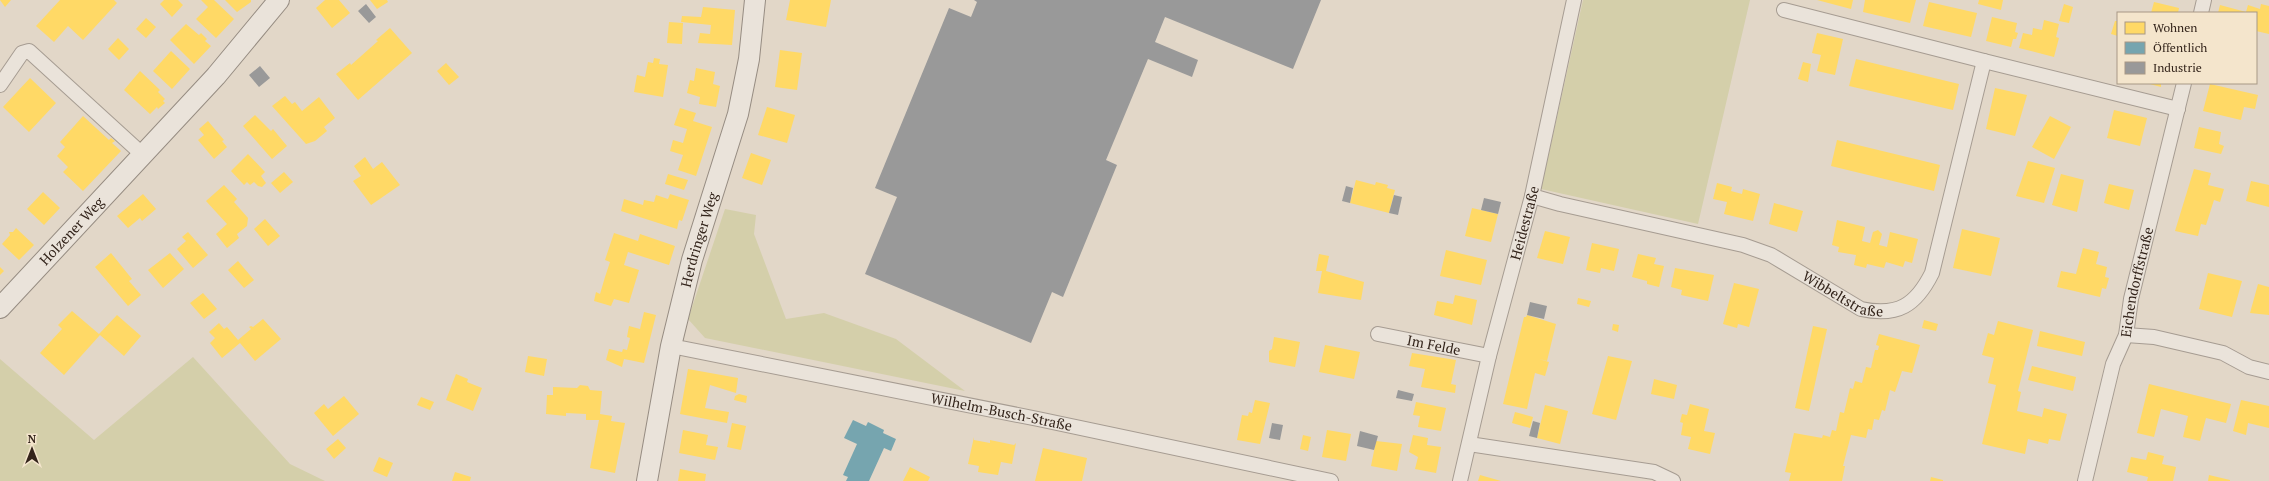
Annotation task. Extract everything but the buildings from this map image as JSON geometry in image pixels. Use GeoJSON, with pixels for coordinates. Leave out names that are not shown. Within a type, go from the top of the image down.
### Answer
{"type":"FeatureCollection","features":[{"type":"Feature","properties":{"kind":"main road","name":"Holzener Weg"},"geometry":{"type":"LineString","coordinates":[[0,308],[216,76],[279,0]]}},
{"type":"Feature","properties":{"kind":"main road","name":"Herdringer Weg"},"geometry":{"type":"LineString","coordinates":[[647,481],[671,346],[692,260],[738,114],[749,59],[755,0]]}},
{"type":"Feature","properties":{"kind":"street","name":"Heidestraße"},"geometry":{"type":"LineString","coordinates":[[1460,481],[1489,356],[1532,196],[1574,0]]}},
{"type":"Feature","properties":{"kind":"street"},"geometry":{"type":"LineString","coordinates":[[2201,12],[2204,0]]}},
{"type":"Feature","properties":{"kind":"street"},"geometry":{"type":"LineString","coordinates":[[1784,10],[1984,62],[2178,109]]}},
{"type":"Feature","properties":{"kind":"street"},"geometry":{"type":"LineString","coordinates":[[0,85],[22,53],[29,51],[143,155]]}},
{"type":"Feature","properties":{"kind":"street","name":"Wibbeltstraße"},"geometry":{"type":"LineString","coordinates":[[1532,196],[1560,204],[1744,245],[1771,256],[1861,309],[1876,312],[1891,311],[1906,306],[1916,298],[1924,288],[1932,273],[1984,62]]}},
{"type":"Feature","properties":{"kind":"street","name":"Eichendorffstraße"},"geometry":{"type":"LineString","coordinates":[[2085,481],[2113,364],[2126,335],[2131,299],[2184,84]]}},
{"type":"Feature","properties":{"kind":"street","name":"Im Felde"},"geometry":{"type":"LineString","coordinates":[[1378,334],[1489,356]]}},
{"type":"Feature","properties":{"kind":"street"},"geometry":{"type":"LineString","coordinates":[[2126,335],[2154,337],[2223,354],[2249,367],[2269,372]]}},
{"type":"Feature","properties":{"kind":"street","name":"Wilhelm-Busch-Straße"},"geometry":{"type":"LineString","coordinates":[[671,346],[1038,419],[1331,481]]}},
{"type":"Feature","properties":{"kind":"street"},"geometry":{"type":"LineString","coordinates":[[1469,444],[1654,472],[1674,481]]}},
{"type":"Feature","properties":{"kind":"shaded area"},"geometry":{"type":"Polygon","coordinates":[[[1583,0],[1750,0],[1698,224],[1541,189],[1583,0]]]}},
{"type":"Feature","properties":{"kind":"shaded area"},"geometry":{"type":"Polygon","coordinates":[[[725,209],[756,215],[754,234],[786,319],[824,313],[896,339],[965,391],[705,338],[688,319],[725,209]]]}},
{"type":"Feature","properties":{"kind":"shaded area"},"geometry":{"type":"Polygon","coordinates":[[[193,357],[290,464],[325,481],[0,481],[0,359],[94,440],[193,357]]]}}]}
